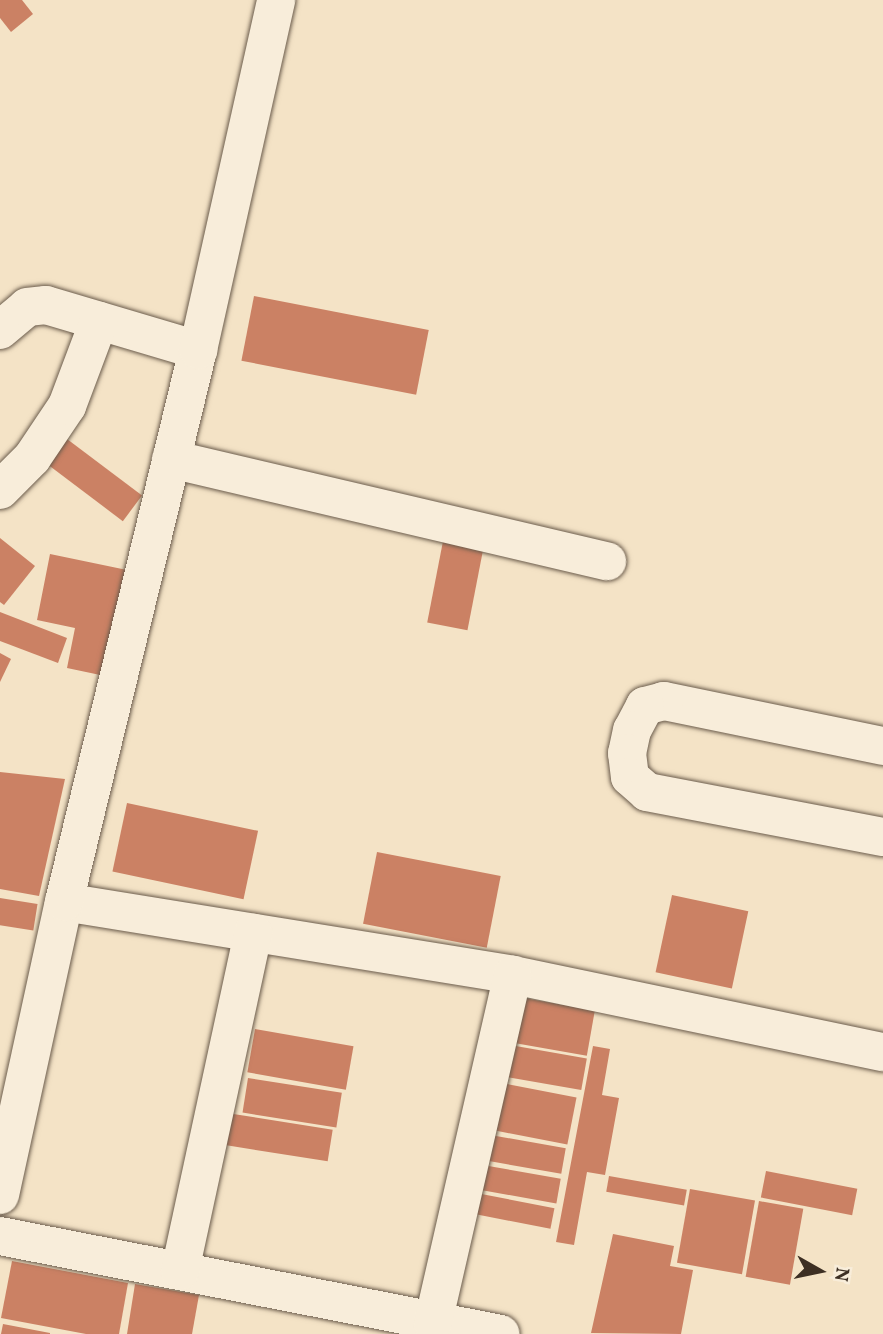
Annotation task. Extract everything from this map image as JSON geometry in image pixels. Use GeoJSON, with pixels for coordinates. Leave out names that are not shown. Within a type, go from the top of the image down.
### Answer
{"type":"FeatureCollection","features":[{"type":"Feature","properties":{"kind":"street"},"geometry":{"type":"LineString","coordinates":[[0,1195],[64,902],[198,350],[276,0]]}},
{"type":"Feature","properties":{"kind":"street"},"geometry":{"type":"LineString","coordinates":[[0,330],[35,304],[198,350]]}},
{"type":"Feature","properties":{"kind":"street"},"geometry":{"type":"LineString","coordinates":[[0,490],[32,458],[67,406],[99,321]]}},
{"type":"Feature","properties":{"kind":"street"},"geometry":{"type":"LineString","coordinates":[[171,459],[607,561]]}},
{"type":"Feature","properties":{"kind":"street"},"geometry":{"type":"LineString","coordinates":[[883,746],[664,701],[645,706],[632,730],[627,753],[630,777],[647,792],[883,837]]}},
{"type":"Feature","properties":{"kind":"street"},"geometry":{"type":"LineString","coordinates":[[64,902],[513,975],[883,1052]]}},
{"type":"Feature","properties":{"kind":"street"},"geometry":{"type":"LineString","coordinates":[[180,1271],[253,933]]}},
{"type":"Feature","properties":{"kind":"street"},"geometry":{"type":"LineString","coordinates":[[433,1323],[513,975]]}},
{"type":"Feature","properties":{"kind":"street"},"geometry":{"type":"LineString","coordinates":[[0,1236],[433,1323],[501,1334]]}},
{"type":"Feature","properties":{"kind":"building"},"geometry":{"type":"Polygon","coordinates":[[[0,0],[22,0],[33,14],[11,32],[0,18],[0,0]]]}},
{"type":"Feature","properties":{"kind":"building"},"geometry":{"type":"Polygon","coordinates":[[[254,296],[429,330],[416,395],[241,361],[254,296]]]}},
{"type":"Feature","properties":{"kind":"building"},"geometry":{"type":"Polygon","coordinates":[[[67,439],[142,496],[123,521],[48,465],[67,439]]]}},
{"type":"Feature","properties":{"kind":"building"},"geometry":{"type":"Polygon","coordinates":[[[444,536],[484,544],[467,630],[427,622],[444,536]]]}},
{"type":"Feature","properties":{"kind":"building"},"geometry":{"type":"Polygon","coordinates":[[[0,538],[35,566],[4,605],[0,602],[0,538]]]}},
{"type":"Feature","properties":{"kind":"building"},"geometry":{"type":"Polygon","coordinates":[[[50,554],[127,570],[105,676],[67,668],[75,628],[37,620],[50,554]]]}},
{"type":"Feature","properties":{"kind":"building"},"geometry":{"type":"Polygon","coordinates":[[[0,612],[67,638],[58,663],[0,641],[0,612]]]}},
{"type":"Feature","properties":{"kind":"building"},"geometry":{"type":"Polygon","coordinates":[[[0,653],[11,659],[0,682],[0,653]]]}},
{"type":"Feature","properties":{"kind":"building"},"geometry":{"type":"Polygon","coordinates":[[[0,772],[65,779],[39,896],[0,889],[0,772]]]}},
{"type":"Feature","properties":{"kind":"building"},"geometry":{"type":"Polygon","coordinates":[[[127,803],[258,831],[244,899],[112,871],[127,803]]]}},
{"type":"Feature","properties":{"kind":"building"},"geometry":{"type":"Polygon","coordinates":[[[377,852],[501,876],[487,948],[363,924],[377,852]]]}},
{"type":"Feature","properties":{"kind":"building"},"geometry":{"type":"Polygon","coordinates":[[[672,895],[748,911],[732,988],[656,972],[672,895]]]}},
{"type":"Feature","properties":{"kind":"building"},"geometry":{"type":"Polygon","coordinates":[[[0,898],[38,904],[33,931],[0,925],[0,898]]]}},
{"type":"Feature","properties":{"kind":"building"},"geometry":{"type":"Polygon","coordinates":[[[518,997],[595,1011],[587,1056],[510,1042],[518,997]]]}},
{"type":"Feature","properties":{"kind":"building"},"geometry":{"type":"Polygon","coordinates":[[[255,1029],[353,1046],[346,1090],[247,1072],[255,1029]]]}},
{"type":"Feature","properties":{"kind":"building"},"geometry":{"type":"Polygon","coordinates":[[[510,1045],[587,1059],[581,1090],[504,1077],[510,1045]]]}},
{"type":"Feature","properties":{"kind":"building"},"geometry":{"type":"Polygon","coordinates":[[[593,1046],[610,1049],[602,1095],[619,1098],[605,1175],[587,1172],[574,1245],[556,1242],[593,1046]]]}},
{"type":"Feature","properties":{"kind":"building"},"geometry":{"type":"Polygon","coordinates":[[[248,1078],[342,1093],[336,1127],[243,1113],[248,1078]]]}},
{"type":"Feature","properties":{"kind":"building"},"geometry":{"type":"Polygon","coordinates":[[[497,1082],[577,1097],[567,1145],[488,1129],[497,1082]]]}},
{"type":"Feature","properties":{"kind":"building"},"geometry":{"type":"Polygon","coordinates":[[[227,1113],[333,1130],[328,1161],[222,1145],[227,1113]]]}},
{"type":"Feature","properties":{"kind":"building"},"geometry":{"type":"Polygon","coordinates":[[[485,1134],[566,1148],[561,1174],[480,1160],[485,1134]]]}},
{"type":"Feature","properties":{"kind":"building"},"geometry":{"type":"Polygon","coordinates":[[[477,1164],[561,1179],[556,1203],[473,1189],[477,1164]]]}},
{"type":"Feature","properties":{"kind":"building"},"geometry":{"type":"Polygon","coordinates":[[[766,1171],[857,1189],[852,1215],[761,1198],[766,1171]]]}},
{"type":"Feature","properties":{"kind":"building"},"geometry":{"type":"Polygon","coordinates":[[[609,1176],[687,1190],[684,1205],[606,1192],[609,1176]]]}},
{"type":"Feature","properties":{"kind":"building"},"geometry":{"type":"Polygon","coordinates":[[[690,1189],[755,1200],[742,1274],[677,1263],[690,1189]]]}},
{"type":"Feature","properties":{"kind":"building"},"geometry":{"type":"Polygon","coordinates":[[[471,1192],[554,1208],[550,1229],[467,1213],[471,1192]]]}},
{"type":"Feature","properties":{"kind":"building"},"geometry":{"type":"Polygon","coordinates":[[[759,1201],[803,1209],[790,1285],[746,1277],[759,1201]]]}},
{"type":"Feature","properties":{"kind":"building"},"geometry":{"type":"Polygon","coordinates":[[[613,1234],[674,1246],[670,1266],[693,1270],[681,1334],[591,1333],[613,1234]]]}},
{"type":"Feature","properties":{"kind":"building"},"geometry":{"type":"Polygon","coordinates":[[[12,1261],[128,1283],[119,1334],[86,1334],[1,1318],[12,1261]]]}},
{"type":"Feature","properties":{"kind":"building"},"geometry":{"type":"Polygon","coordinates":[[[135,1284],[199,1295],[192,1334],[127,1334],[135,1284]]]}},
{"type":"Feature","properties":{"kind":"building"},"geometry":{"type":"Polygon","coordinates":[[[3,1324],[50,1333],[50,1334],[1,1334],[3,1324]]]}}]}
